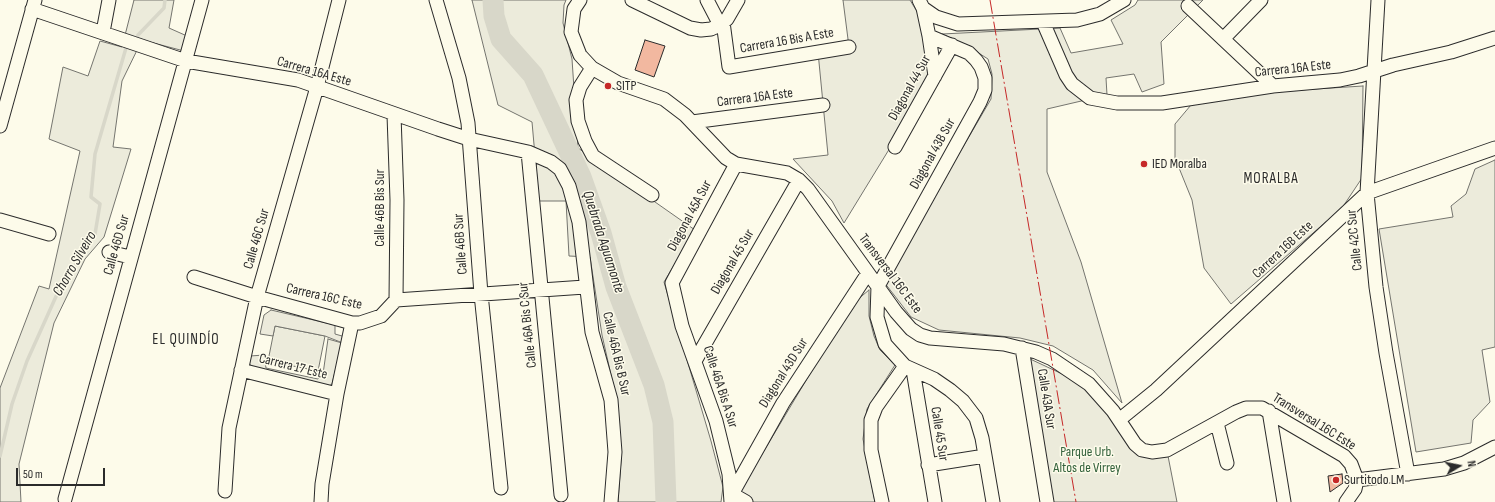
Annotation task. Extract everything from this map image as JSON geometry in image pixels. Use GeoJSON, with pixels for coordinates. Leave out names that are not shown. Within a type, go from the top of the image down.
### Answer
{"type":"FeatureCollection","features":[{"type":"Feature","properties":{"kind":"street"},"geometry":{"type":"LineString","coordinates":[[103,32],[109,0]]}},
{"type":"Feature","properties":{"kind":"street","name":"Calle 46D Sur"},"geometry":{"type":"LineString","coordinates":[[65,499],[130,257],[202,0]]}},
{"type":"Feature","properties":{"kind":"street","name":"Calle 46C Sur"},"geometry":{"type":"LineString","coordinates":[[225,491],[229,428],[241,370],[258,297],[317,87],[339,0]]}},
{"type":"Feature","properties":{"kind":"street","name":"Calle 46B Sur"},"geometry":{"type":"LineString","coordinates":[[436,0],[462,93],[469,139],[481,294],[501,488]]}},
{"type":"Feature","properties":{"kind":"street"},"geometry":{"type":"LineString","coordinates":[[632,0],[690,28],[706,30],[722,24],[732,12],[738,0]]}},
{"type":"Feature","properties":{"kind":"street"},"geometry":{"type":"LineString","coordinates":[[707,0],[722,24]]}},
{"type":"Feature","properties":{"kind":"street"},"geometry":{"type":"LineString","coordinates":[[921,4],[943,21],[958,24],[1043,22],[1088,18],[1107,11],[1124,0]]}},
{"type":"Feature","properties":{"kind":"street"},"geometry":{"type":"LineString","coordinates":[[1223,39],[1261,0]]}},
{"type":"Feature","properties":{"kind":"street","name":"Calle 42C Sur"},"geometry":{"type":"LineString","coordinates":[[1378,0],[1367,193],[1382,324],[1408,474]]}},
{"type":"Feature","properties":{"kind":"street"},"geometry":{"type":"LineString","coordinates":[[577,4],[571,24],[573,40],[580,55],[592,68],[580,87],[576,100],[578,121],[585,141],[593,156],[652,195]]}},
{"type":"Feature","properties":{"kind":"street"},"geometry":{"type":"LineString","coordinates":[[921,4],[929,36],[934,76]]}},
{"type":"Feature","properties":{"kind":"street"},"geometry":{"type":"LineString","coordinates":[[0,126],[34,5]]}},
{"type":"Feature","properties":{"kind":"street","name":"Carrera 16A Este"},"geometry":{"type":"LineString","coordinates":[[34,5],[103,32],[186,61],[286,77],[394,115],[469,139],[528,152],[552,162],[560,169]]}},
{"type":"Feature","properties":{"kind":"street"},"geometry":{"type":"LineString","coordinates":[[1188,6],[1273,86]]}},
{"type":"Feature","properties":{"kind":"street","name":"Carrera 16A Este"},"geometry":{"type":"LineString","coordinates":[[1043,22],[1066,75],[1072,84],[1090,98],[1117,104],[1162,103],[1273,86],[1340,80],[1393,65],[1451,52],[1495,38]]}},
{"type":"Feature","properties":{"kind":"street","name":"Carrera 16 Bis A Este"},"geometry":{"type":"LineString","coordinates":[[722,24],[729,67],[849,47]]}},
{"type":"Feature","properties":{"kind":"street","name":"Diagonal 43B Sur"},"geometry":{"type":"LineString","coordinates":[[878,286],[985,90],[985,78],[981,67],[969,53],[929,36]]}},
{"type":"Feature","properties":{"kind":"street","name":"Diagonal 44 Sur"},"geometry":{"type":"LineString","coordinates":[[895,147],[952,45]]}},
{"type":"Feature","properties":{"kind":"street","name":"Transversal 16C Este"},"geometry":{"type":"LineString","coordinates":[[592,68],[618,83],[664,99],[692,122],[715,147],[736,164],[787,173],[799,180],[808,189],[896,312],[911,329],[920,335],[930,338],[1004,344],[1022,348],[1052,359],[1075,374],[1102,398],[1135,444],[1142,450],[1152,452],[1167,450],[1236,412],[1246,408],[1256,407],[1269,411],[1344,456],[1354,469],[1357,480]]}},
{"type":"Feature","properties":{"kind":"street","name":"Carrera 16A Este"},"geometry":{"type":"LineString","coordinates":[[692,122],[823,105]]}},
{"type":"Feature","properties":{"kind":"street","name":"Calle 46B Bis Sur"},"geometry":{"type":"LineString","coordinates":[[394,115],[397,200],[396,300]]}},
{"type":"Feature","properties":{"kind":"street","name":"Carrera 16B Este"},"geometry":{"type":"LineString","coordinates":[[1119,420],[1156,390],[1367,193],[1495,148]]}},
{"type":"Feature","properties":{"kind":"street","name":"Calle 46A Bis C Sur"},"geometry":{"type":"LineString","coordinates":[[528,152],[561,495]]}},
{"type":"Feature","properties":{"kind":"street","name":"Diagonal 45A Sur"},"geometry":{"type":"LineString","coordinates":[[672,283],[736,164]]}},
{"type":"Feature","properties":{"kind":"street","name":"Calle 46A Bis B Sur"},"geometry":{"type":"LineString","coordinates":[[560,169],[569,186],[579,222],[585,287],[592,332],[611,400],[615,452],[611,502]]}},
{"type":"Feature","properties":{"kind":"street","name":"Diagonal 45 Sur"},"geometry":{"type":"LineString","coordinates":[[695,361],[799,180]]}},
{"type":"Feature","properties":{"kind":"street"},"geometry":{"type":"LineString","coordinates":[[0,220],[49,234]]}},
{"type":"Feature","properties":{"kind":"street"},"geometry":{"type":"LineString","coordinates":[[110,252],[130,257]]}},
{"type":"Feature","properties":{"kind":"street","name":"Diagonal 43D Sur"},"geometry":{"type":"LineString","coordinates":[[731,498],[783,403],[868,273]]}},
{"type":"Feature","properties":{"kind":"street","name":"Carrera 16C Este"},"geometry":{"type":"LineString","coordinates":[[194,277],[258,297],[352,323],[374,320],[386,312],[396,300]]}},
{"type":"Feature","properties":{"kind":"street","name":"Calle 46A Bis A Sur"},"geometry":{"type":"LineString","coordinates":[[672,283],[682,326],[716,421],[729,474],[731,498]]}},
{"type":"Feature","properties":{"kind":"street"},"geometry":{"type":"LineString","coordinates":[[878,286],[877,318],[880,332],[885,344],[909,368],[934,379],[963,401],[976,418],[985,456],[993,502]]}},
{"type":"Feature","properties":{"kind":"street"},"geometry":{"type":"LineString","coordinates":[[396,300],[585,287]]}},
{"type":"Feature","properties":{"kind":"street"},"geometry":{"type":"LineString","coordinates":[[321,502],[322,484],[337,394],[352,323]]}},
{"type":"Feature","properties":{"kind":"street","name":"Calle 43A Sur"},"geometry":{"type":"LineString","coordinates":[[1022,348],[1047,502]]}},
{"type":"Feature","properties":{"kind":"street"},"geometry":{"type":"LineString","coordinates":[[882,502],[871,450],[871,420],[876,407],[909,368]]}},
{"type":"Feature","properties":{"kind":"street","name":"Calle 45 Sur"},"geometry":{"type":"LineString","coordinates":[[909,368],[934,502]]}},
{"type":"Feature","properties":{"kind":"street","name":"Carrera 17 Este"},"geometry":{"type":"LineString","coordinates":[[241,370],[337,394]]}},
{"type":"Feature","properties":{"kind":"street"},"geometry":{"type":"LineString","coordinates":[[1269,411],[1284,502]]}},
{"type":"Feature","properties":{"kind":"street"},"geometry":{"type":"LineString","coordinates":[[1217,423],[1227,463]]}},
{"type":"Feature","properties":{"kind":"street"},"geometry":{"type":"LineString","coordinates":[[1346,502],[1353,492],[1357,480],[1444,469],[1464,463],[1495,447]]}},
{"type":"Feature","properties":{"kind":"street"},"geometry":{"type":"LineString","coordinates":[[928,465],[985,456]]}},
{"type":"Feature","properties":{"kind":"street"},"geometry":{"type":"LineString","coordinates":[[731,498],[746,502]]}},
{"type":"Feature","properties":{"kind":"green space"},"geometry":{"type":"Polygon","coordinates":[[[134,0],[174,0],[169,28],[187,36],[184,51],[142,40],[122,81],[113,147],[131,149],[104,237],[85,259],[54,323],[19,464],[21,502],[0,502],[0,388],[39,286],[49,289],[80,151],[49,139],[63,67],[88,76],[100,41],[122,47],[134,0]]]}},
{"type":"Feature","properties":{"kind":"green space"},"geometry":{"type":"Polygon","coordinates":[[[472,0],[566,0],[564,5],[563,23],[572,59],[578,148],[695,230],[664,282],[723,487],[721,502],[618,502],[621,460],[618,406],[602,335],[590,257],[569,256],[566,201],[539,201],[532,122],[498,105],[472,0]]]}},
{"type":"Feature","properties":{"kind":"green space"},"geometry":{"type":"Polygon","coordinates":[[[843,0],[910,0],[925,25],[934,76],[844,223],[832,201],[793,159],[828,155],[818,52],[849,47],[843,0]]]}},
{"type":"Feature","properties":{"kind":"green space"},"geometry":{"type":"Polygon","coordinates":[[[1138,0],[1203,0],[1161,42],[1164,84],[1142,92],[1134,74],[1106,78],[1107,95],[1047,109],[1047,172],[1081,262],[1122,403],[1093,370],[1053,346],[1020,338],[939,330],[911,317],[884,282],[991,99],[992,74],[988,59],[966,45],[942,34],[1060,28],[1071,53],[1123,44],[1111,20],[1135,5],[1138,0]]]}},
{"type":"Feature","properties":{"kind":"green space"},"geometry":{"type":"Polygon","coordinates":[[[1363,86],[1362,178],[1342,208],[1231,304],[1204,268],[1192,200],[1175,158],[1175,124],[1196,99],[1238,98],[1267,92],[1363,86]]]}},
{"type":"Feature","properties":{"kind":"green space"},"geometry":{"type":"Polygon","coordinates":[[[1495,160],[1495,347],[1482,350],[1490,402],[1473,420],[1471,443],[1416,452],[1379,229],[1453,217],[1451,206],[1466,194],[1475,169],[1495,160]]]}},
{"type":"Feature","properties":{"kind":"green space"},"geometry":{"type":"Polygon","coordinates":[[[869,290],[869,316],[874,336],[880,350],[895,365],[867,409],[863,439],[875,502],[738,502],[740,491],[851,305],[869,290]]]}},
{"type":"Feature","properties":{"kind":"green space"},"geometry":{"type":"Polygon","coordinates":[[[275,326],[325,336],[318,371],[268,361],[275,326]]]}},
{"type":"Feature","properties":{"kind":"green space"},"geometry":{"type":"Polygon","coordinates":[[[328,339],[342,343],[332,384],[329,386],[252,367],[249,363],[250,356],[264,355],[266,368],[318,379],[323,374],[328,339]]]}},
{"type":"Feature","properties":{"kind":"green space","name":"Parque Urb. Altos de Virrey"},"geometry":{"type":"Polygon","coordinates":[[[1028,358],[1073,379],[1087,390],[1100,402],[1133,451],[1142,456],[1168,456],[1177,502],[1051,502],[1028,358]]]}},
{"type":"Feature","properties":{"kind":"shaded area"},"geometry":{"type":"Polygon","coordinates":[[[271,310],[335,325],[335,334],[349,338],[348,345],[325,336],[275,326],[273,336],[260,334],[264,315],[271,310]]]}},
{"type":"Feature","properties":{"kind":"building"},"geometry":{"type":"Polygon","coordinates":[[[645,40],[665,46],[654,77],[635,70],[645,40]]]}},
{"type":"Feature","properties":{"kind":"building"},"geometry":{"type":"Polygon","coordinates":[[[1342,474],[1343,483],[1330,492],[1328,476],[1342,474]]]}},
{"type":"Feature","properties":{"kind":"waterway","name":"Chorro Silveiro"},"geometry":{"type":"LineString","coordinates":[[138,35],[164,8],[165,0]]}},
{"type":"Feature","properties":{"kind":"waterway","name":"Quebrada Aguamonte"},"geometry":{"type":"LineString","coordinates":[[493,0],[494,16],[501,39],[533,75],[581,177],[601,233],[616,287],[654,385],[663,422],[666,502]]}},
{"type":"Feature","properties":{"kind":"waterway","name":"Chorro Silveiro"},"geometry":{"type":"LineString","coordinates":[[0,456],[12,404],[27,361],[67,272],[74,267],[95,234],[100,204],[91,197],[95,154],[126,48]]}},
{"type":"Feature","properties":{"kind":"power"},"geometry":{"type":"LineString","coordinates":[[990,0],[1076,502]]}},
{"type":"Feature","properties":{"kind":"place","name":"SITP"},"geometry":{"type":"Point","coordinates":[608,86]}},
{"type":"Feature","properties":{"kind":"place","name":"IED Moralba"},"geometry":{"type":"Point","coordinates":[1144,164]}},
{"type":"Feature","properties":{"kind":"place","name":"Surtitodo LM"},"geometry":{"type":"Point","coordinates":[1336,480]}},
{"type":"Feature","properties":{"kind":"district","name":"MORALBA"},"geometry":{"type":"Point","coordinates":[1271,179]}},
{"type":"Feature","properties":{"kind":"district","name":"EL QUINDÍO"},"geometry":{"type":"Point","coordinates":[186,340]}}]}
